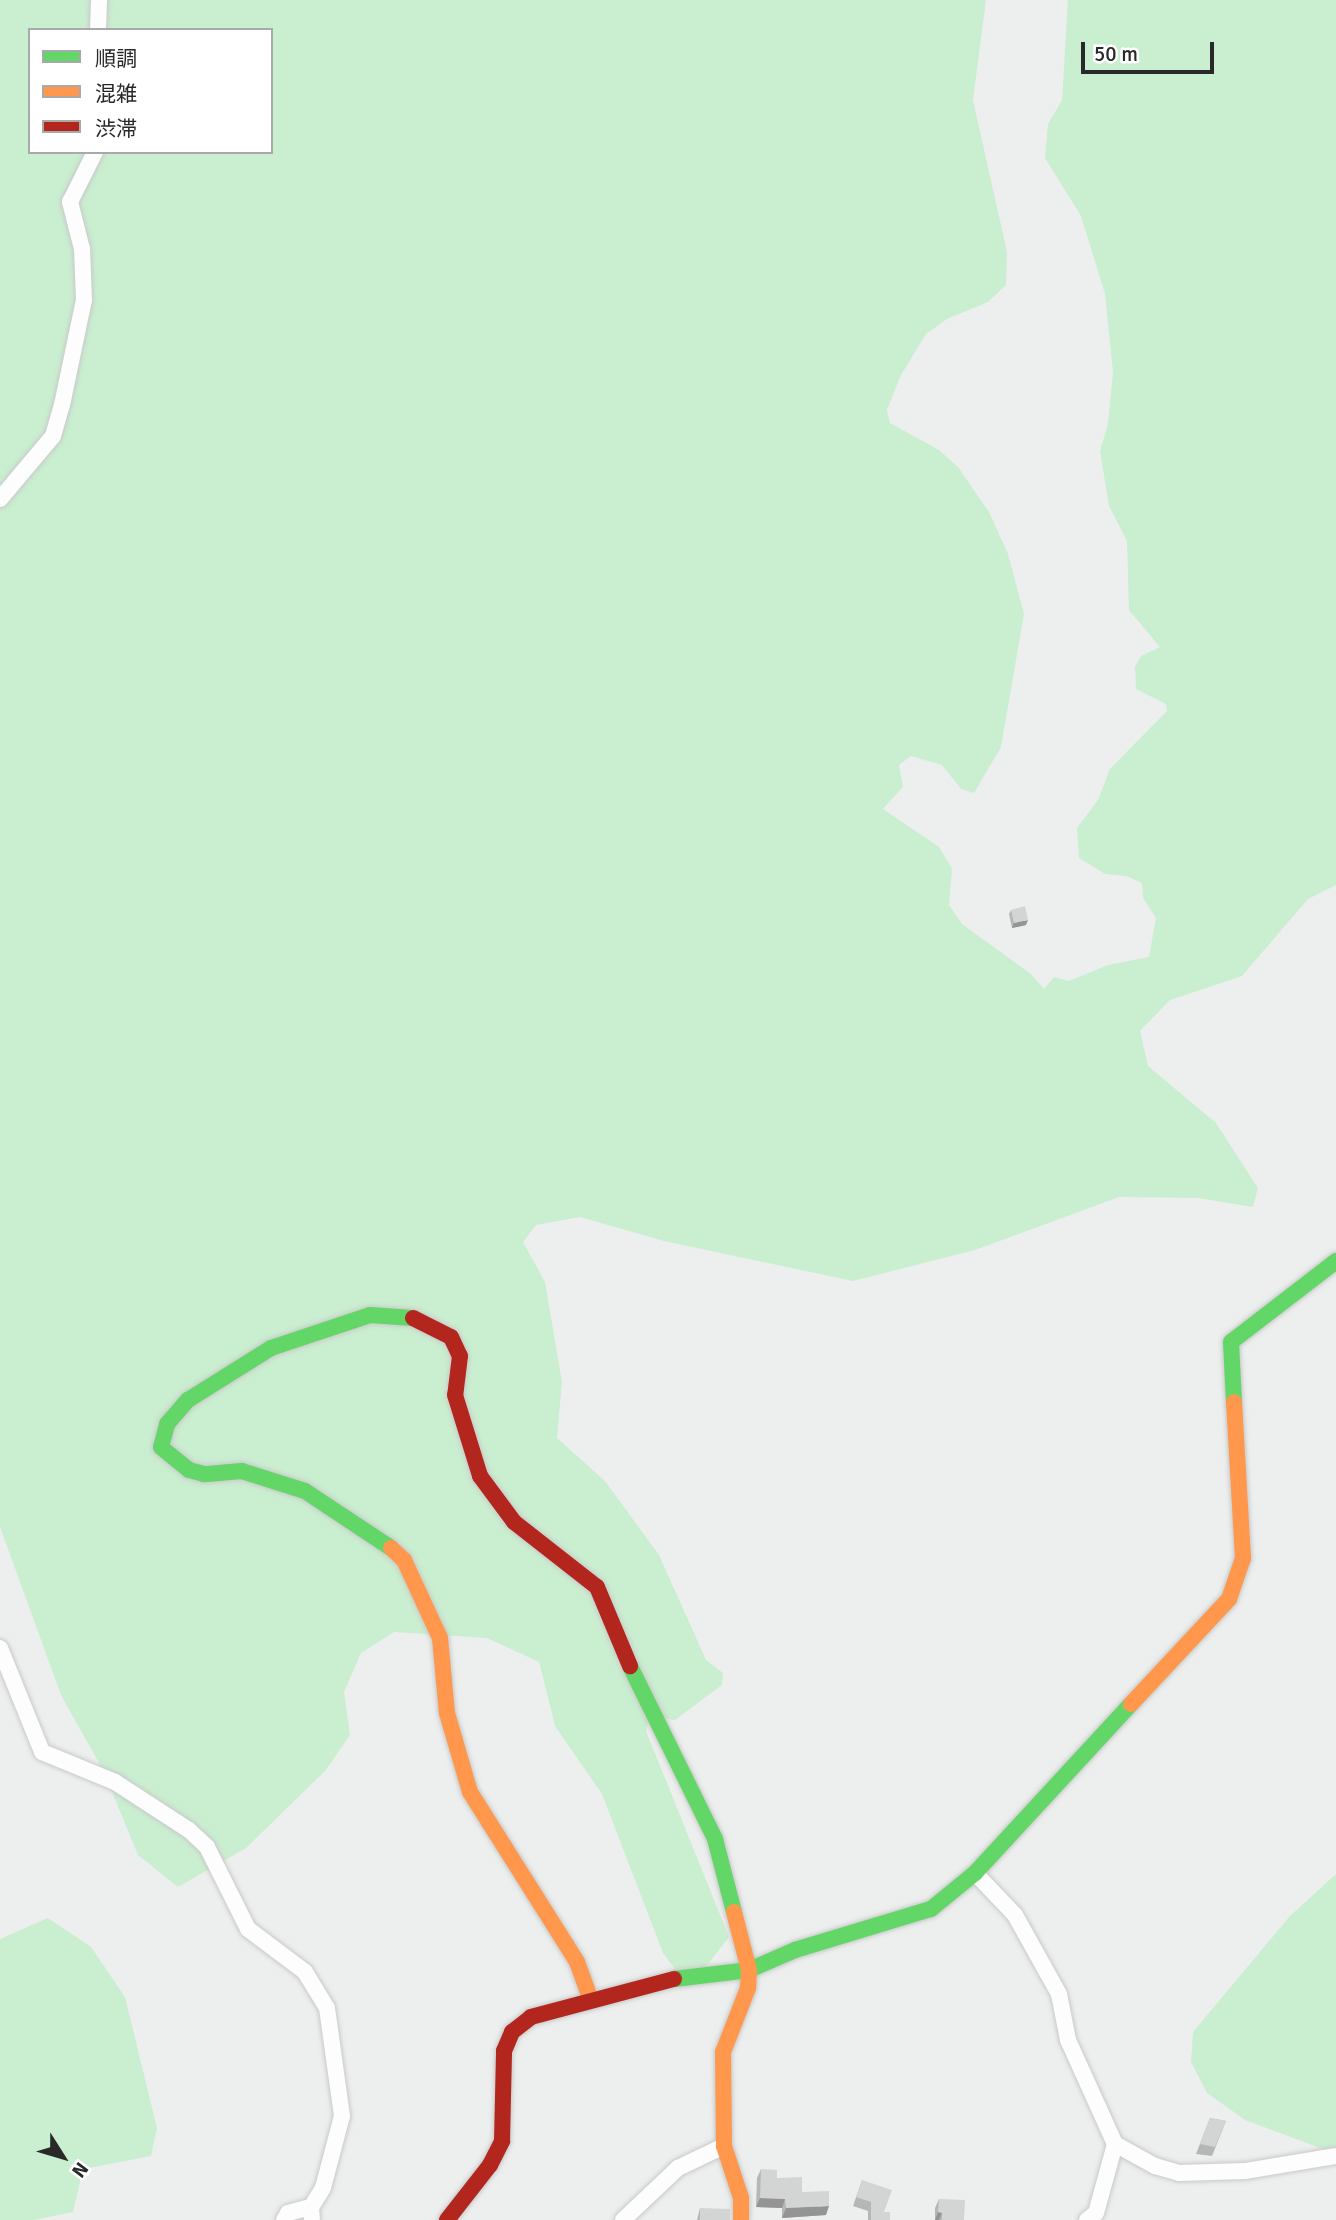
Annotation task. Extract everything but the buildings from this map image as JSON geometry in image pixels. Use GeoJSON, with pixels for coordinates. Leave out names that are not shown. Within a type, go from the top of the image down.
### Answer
{"type":"FeatureCollection","features":[{"type":"Feature","properties":{"kind":"street"},"geometry":{"type":"LineString","coordinates":[[99,0],[99,28]]}},
{"type":"Feature","properties":{"kind":"street"},"geometry":{"type":"LineString","coordinates":[[0,499],[53,436],[62,405],[84,300],[82,249],[70,202],[94,154]]}},
{"type":"Feature","properties":{"kind":"street"},"geometry":{"type":"LineString","coordinates":[[447,2220],[490,2165],[502,2141],[504,2050],[512,2032],[531,2017],[656,1981],[749,1970],[795,1950],[931,1909],[975,1874],[1229,1599],[1242,1558],[1231,1342],[1336,1261]]}},
{"type":"Feature","properties":{"kind":"street"},"geometry":{"type":"LineString","coordinates":[[590,1998],[577,1962],[470,1792],[447,1713],[440,1638],[404,1560],[374,1533],[305,1491],[242,1471],[204,1474],[189,1470],[161,1447],[167,1424],[188,1400],[271,1348],[370,1315],[409,1316],[452,1337],[460,1356],[455,1395],[480,1476],[514,1522],[597,1587],[650,1713],[715,1839],[749,1970],[748,1988],[723,2052],[724,2146],[741,2198],[743,2219]]}},
{"type":"Feature","properties":{"kind":"street"},"geometry":{"type":"LineString","coordinates":[[0,1648],[42,1752],[115,1782],[189,1830],[207,1847],[248,1929],[305,1972],[327,2008],[342,2116],[323,2188],[312,2213],[288,2213],[284,2220]]}},
{"type":"Feature","properties":{"kind":"street"},"geometry":{"type":"LineString","coordinates":[[975,1874],[1015,1915],[1059,1994],[1068,2040],[1115,2144],[1155,2166],[1179,2172],[1245,2171],[1336,2156]]}},
{"type":"Feature","properties":{"kind":"street"},"geometry":{"type":"LineString","coordinates":[[1087,2220],[1096,2213],[1115,2144]]}},
{"type":"Feature","properties":{"kind":"street"},"geometry":{"type":"LineString","coordinates":[[628,2218],[678,2168],[724,2146]]}},
{"type":"Feature","properties":{"kind":"green space"},"geometry":{"type":"Polygon","coordinates":[[[0,0],[986,0],[973,100],[1007,252],[1006,285],[988,302],[947,319],[926,334],[901,375],[887,410],[890,423],[939,450],[958,467],[989,512],[1008,554],[1024,614],[1001,747],[974,793],[961,789],[942,765],[911,756],[899,765],[903,787],[883,809],[939,847],[952,869],[949,905],[962,924],[1031,974],[1044,989],[1054,977],[1069,981],[1108,965],[1149,957],[1156,918],[1143,898],[1142,883],[1126,876],[1105,874],[1079,858],[1077,828],[1098,800],[1110,769],[1167,711],[1166,704],[1136,689],[1135,667],[1141,656],[1160,647],[1129,610],[1127,541],[1109,506],[1100,451],[1108,424],[1113,372],[1105,294],[1081,216],[1045,158],[1048,124],[1062,100],[1068,0],[1336,0],[1336,885],[1308,899],[1242,976],[1170,1000],[1140,1031],[1148,1066],[1216,1123],[1258,1188],[1253,1207],[1198,1198],[1119,1197],[975,1250],[853,1281],[664,1241],[580,1217],[536,1225],[523,1242],[545,1282],[562,1382],[557,1438],[605,1481],[659,1555],[706,1660],[723,1673],[722,1685],[675,1720],[651,1716],[646,1731],[729,1937],[702,1972],[680,1976],[663,1953],[602,1794],[555,1726],[539,1662],[487,1638],[394,1632],[361,1653],[344,1692],[350,1735],[326,1770],[246,1848],[178,1887],[138,1855],[103,1770],[61,1695],[0,1527],[0,0]]]}},
{"type":"Feature","properties":{"kind":"green space"},"geometry":{"type":"Polygon","coordinates":[[[1336,1874],[1336,2154],[1245,2120],[1207,2093],[1191,2062],[1193,2032],[1290,1916],[1336,1874]]]}},
{"type":"Feature","properties":{"kind":"green space"},"geometry":{"type":"Polygon","coordinates":[[[48,1918],[91,1947],[125,1997],[157,2128],[151,2156],[83,2169],[73,2212],[33,2220],[0,2220],[0,1939],[48,1918]]]}},
{"type":"Feature","properties":{"kind":"traffic: fast"},"geometry":{"type":"LineString","coordinates":[[1234,1402],[1231,1342],[1336,1261]]}},
{"type":"Feature","properties":{"kind":"traffic: fast"},"geometry":{"type":"LineString","coordinates":[[391,1548],[305,1491],[242,1471],[204,1474],[189,1470],[161,1447],[167,1424],[188,1400],[271,1348],[370,1315],[413,1318]]}},
{"type":"Feature","properties":{"kind":"traffic: fast"},"geometry":{"type":"LineString","coordinates":[[630,1666],[715,1839],[734,1912]]}},
{"type":"Feature","properties":{"kind":"traffic: fast"},"geometry":{"type":"LineString","coordinates":[[674,1979],[749,1970],[795,1950],[931,1909],[975,1873],[1131,1704]]}},
{"type":"Feature","properties":{"kind":"traffic: slow"},"geometry":{"type":"LineString","coordinates":[[1131,1704],[1229,1599],[1243,1558],[1234,1402]]}},
{"type":"Feature","properties":{"kind":"traffic: slow"},"geometry":{"type":"LineString","coordinates":[[391,1548],[404,1560],[440,1638],[447,1713],[470,1792],[577,1962],[590,1998]]}},
{"type":"Feature","properties":{"kind":"traffic: slow"},"geometry":{"type":"LineString","coordinates":[[734,1912],[749,1970],[748,1988],[723,2052],[724,2146],[741,2198],[741,2220]]}},
{"type":"Feature","properties":{"kind":"traffic: jam"},"geometry":{"type":"LineString","coordinates":[[413,1318],[451,1337],[460,1356],[455,1395],[480,1476],[514,1522],[597,1587],[630,1666]]}},
{"type":"Feature","properties":{"kind":"traffic: jam"},"geometry":{"type":"LineString","coordinates":[[447,2220],[490,2165],[502,2141],[504,2051],[512,2032],[531,2017],[674,1979]]}}]}
